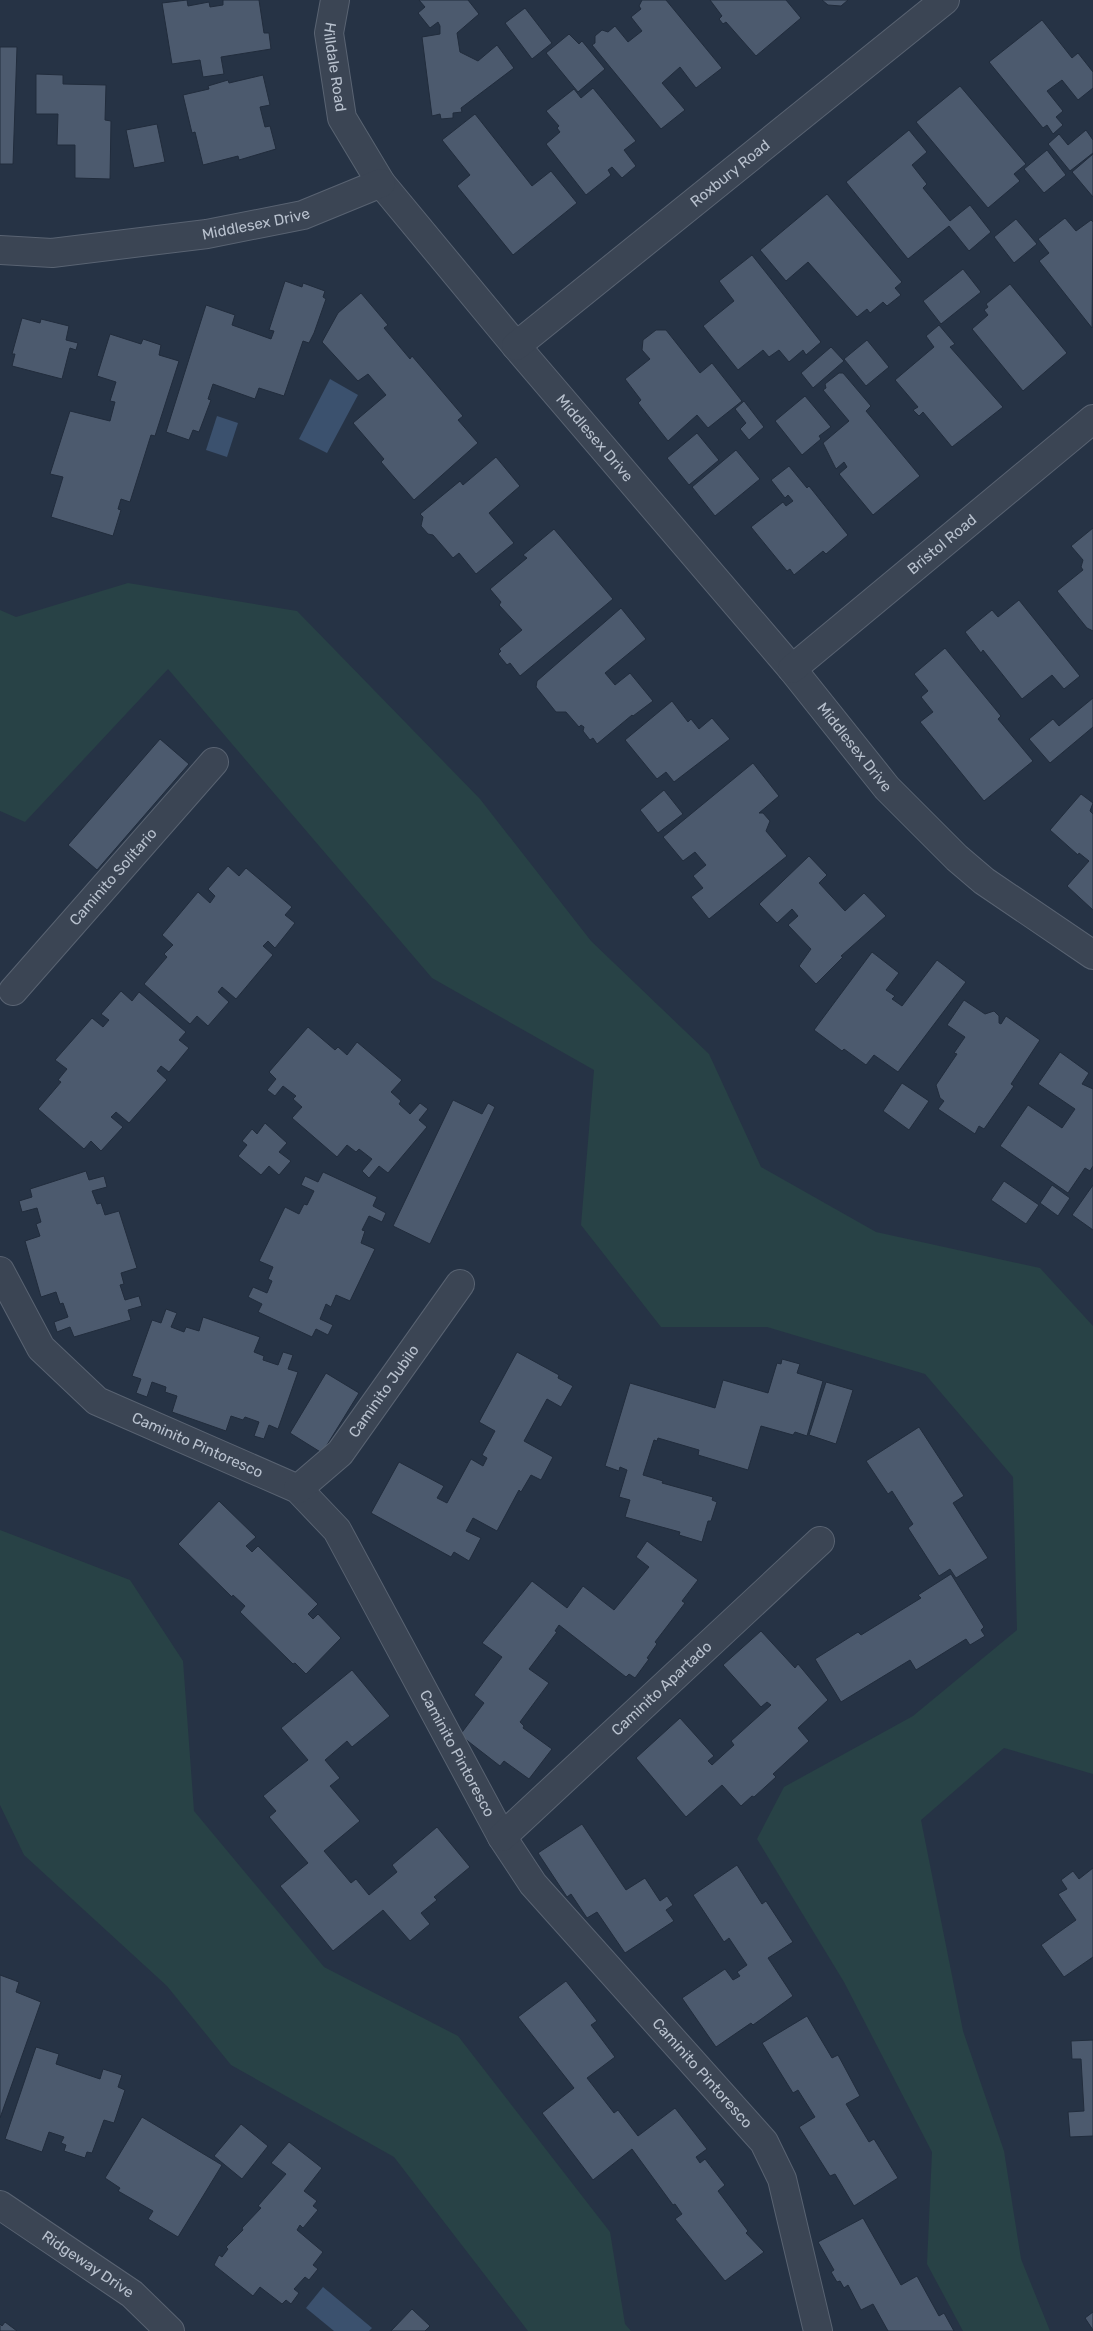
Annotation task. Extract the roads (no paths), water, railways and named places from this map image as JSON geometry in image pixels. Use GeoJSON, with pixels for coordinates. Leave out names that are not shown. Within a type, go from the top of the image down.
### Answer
{"type":"FeatureCollection","features":[{"type":"Feature","properties":{"kind":"street","name":"Hilldale Road"},"geometry":{"type":"LineString","coordinates":[[335,0],[329,33],[342,118],[381,183]]}},
{"type":"Feature","properties":{"kind":"street","name":"Roxbury Road"},"geometry":{"type":"LineString","coordinates":[[516,346],[945,0]]}},
{"type":"Feature","properties":{"kind":"street","name":"Middlesex Drive"},"geometry":{"type":"LineString","coordinates":[[0,250],[52,253],[207,234],[303,215],[381,183],[516,346],[792,669],[887,788],[957,858],[984,881],[1093,956]]}},
{"type":"Feature","properties":{"kind":"street","name":"Bristol Road"},"geometry":{"type":"LineString","coordinates":[[792,669],[1093,419]]}},
{"type":"Feature","properties":{"kind":"street","name":"Caminito Solitario"},"geometry":{"type":"LineString","coordinates":[[4,996],[214,762]]}},
{"type":"Feature","properties":{"kind":"street","name":"Caminito Pintoresco"},"geometry":{"type":"LineString","coordinates":[[0,1271],[41,1348],[97,1401],[298,1489],[337,1530],[502,1837],[533,1884],[764,2142],[782,2179],[818,2331]]}},
{"type":"Feature","properties":{"kind":"street","name":"Caminito Jubilo"},"geometry":{"type":"LineString","coordinates":[[298,1489],[340,1453],[460,1284]]}},
{"type":"Feature","properties":{"kind":"street","name":"Caminito Apartado"},"geometry":{"type":"LineString","coordinates":[[502,1837],[820,1541]]}},
{"type":"Feature","properties":{"kind":"street","name":"Ridgeway Drive"},"geometry":{"type":"LineString","coordinates":[[0,2205],[132,2294],[170,2331]]}},
{"type":"Feature","properties":{"kind":"water"},"geometry":{"type":"Polygon","coordinates":[[[330,379],[358,395],[327,453],[299,439],[330,379]]]}},
{"type":"Feature","properties":{"kind":"water"},"geometry":{"type":"Polygon","coordinates":[[[217,416],[238,423],[227,457],[206,450],[217,416]]]}},
{"type":"Feature","properties":{"kind":"water"},"geometry":{"type":"Polygon","coordinates":[[[323,2287],[372,2328],[369,2331],[334,2331],[306,2308],[323,2287]]]}}]}
